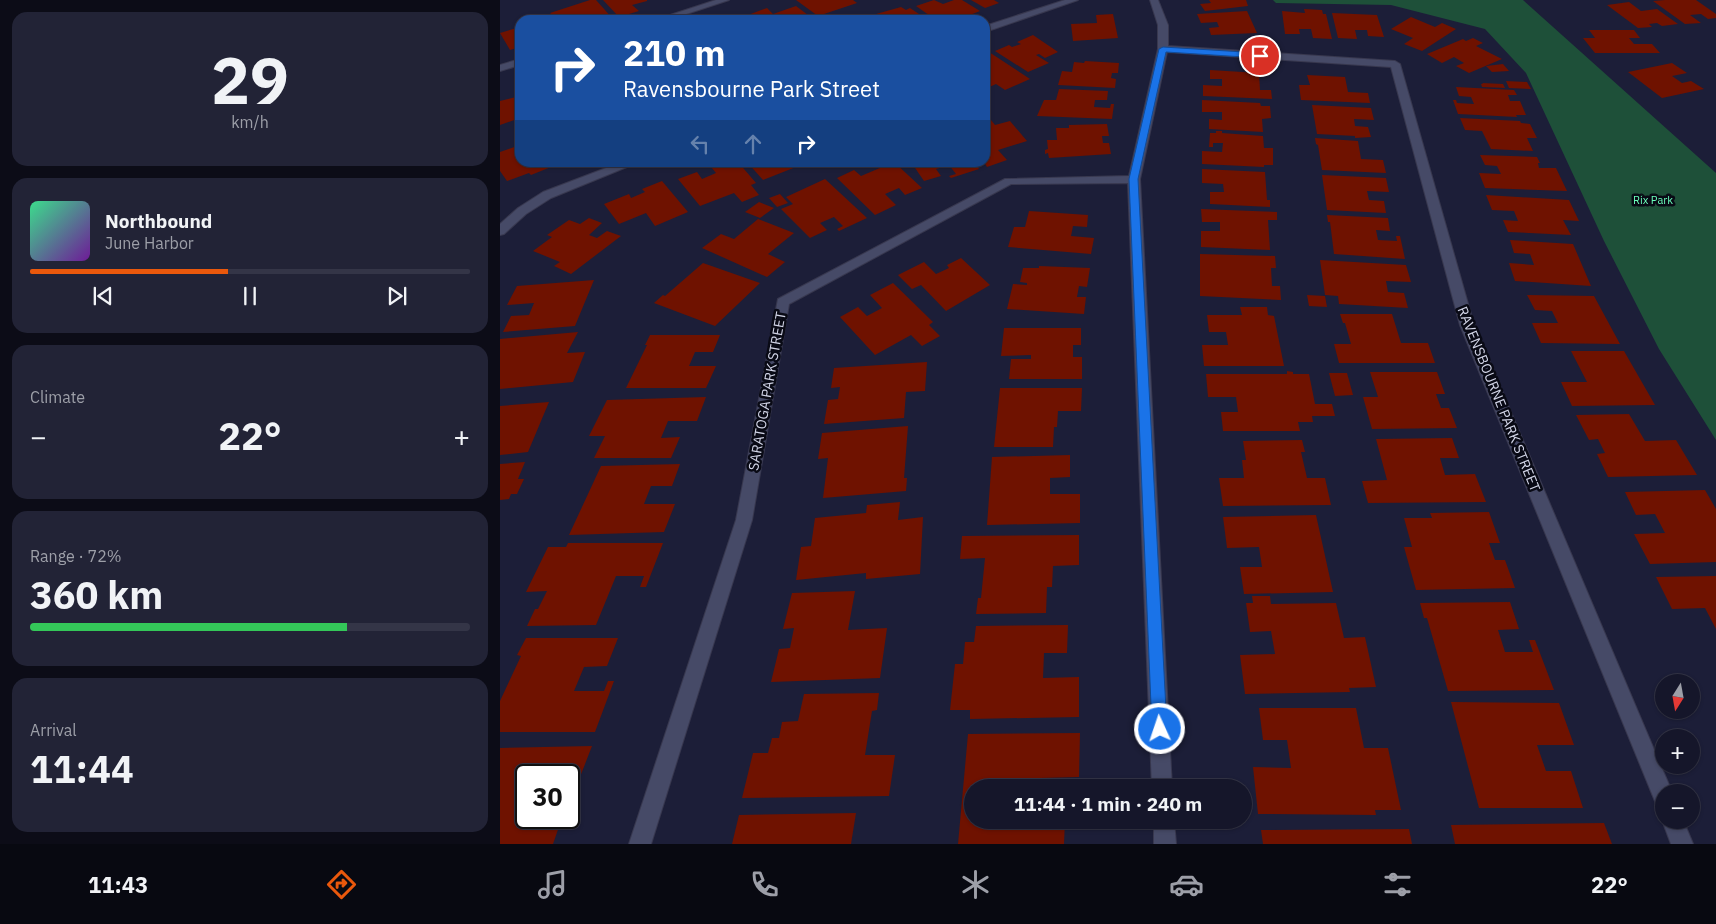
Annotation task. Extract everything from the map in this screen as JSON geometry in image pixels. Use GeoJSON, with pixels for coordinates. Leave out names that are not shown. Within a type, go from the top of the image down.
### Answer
{"type":"FeatureCollection","features":[{"type":"Feature","properties":{"kind":"street"},"geometry":{"type":"LineString","coordinates":[[676,15],[725,0]]}},
{"type":"Feature","properties":{"kind":"street"},"geometry":{"type":"LineString","coordinates":[[990,27],[1074,0]]}},
{"type":"Feature","properties":{"kind":"street"},"geometry":{"type":"LineString","coordinates":[[1154,0],[1163,25],[1163,49],[1134,179],[1162,779]]}},
{"type":"Feature","properties":{"kind":"street","name":"RAVENSBOURNE PARK STREET"},"geometry":{"type":"LineString","coordinates":[[1163,49],[1395,64],[1467,325],[1658,784]]}},
{"type":"Feature","properties":{"kind":"street"},"geometry":{"type":"LineString","coordinates":[[500,68],[515,64]]}},
{"type":"Feature","properties":{"kind":"street"},"geometry":{"type":"LineString","coordinates":[[500,231],[522,211],[547,195],[621,167]]}},
{"type":"Feature","properties":{"kind":"street","name":"SARATOGA PARK STREET"},"geometry":{"type":"LineString","coordinates":[[640,844],[744,520],[783,302],[1009,181],[1134,179]]}},
{"type":"Feature","properties":{"kind":"street"},"geometry":{"type":"LineString","coordinates":[[1164,829],[1165,844]]}},
{"type":"Feature","properties":{"kind":"street"},"geometry":{"type":"LineString","coordinates":[[1676,829],[1682,844]]}},
{"type":"Feature","properties":{"kind":"green space","name":"Rix Park"},"geometry":{"type":"Polygon","coordinates":[[[1273,0],[1523,0],[1716,173],[1716,440],[1659,349],[1604,241],[1526,73],[1485,29],[1391,5],[1276,3],[1273,0]]]}},
{"type":"Feature","properties":{"kind":"building"},"geometry":{"type":"Polygon","coordinates":[[[590,0],[596,0],[609,15],[552,15],[550,13],[590,0]]]}},
{"type":"Feature","properties":{"kind":"building"},"geometry":{"type":"Polygon","coordinates":[[[603,0],[647,0],[632,5],[639,11],[626,15],[617,15],[603,0]]]}},
{"type":"Feature","properties":{"kind":"building"},"geometry":{"type":"Polygon","coordinates":[[[796,0],[853,0],[857,3],[821,15],[817,15],[796,0]]]}},
{"type":"Feature","properties":{"kind":"building"},"geometry":{"type":"Polygon","coordinates":[[[934,0],[943,4],[954,0],[962,0],[980,11],[970,15],[929,15],[916,6],[934,0]]]}},
{"type":"Feature","properties":{"kind":"building"},"geometry":{"type":"Polygon","coordinates":[[[971,0],[994,0],[999,3],[985,8],[971,0]]]}},
{"type":"Feature","properties":{"kind":"building"},"geometry":{"type":"Polygon","coordinates":[[[1209,0],[1246,0],[1248,6],[1205,11],[1200,4],[1211,3],[1209,0]]]}},
{"type":"Feature","properties":{"kind":"building"},"geometry":{"type":"Polygon","coordinates":[[[1696,0],[1716,14],[1716,18],[1708,19],[1701,14],[1690,15],[1701,23],[1685,24],[1653,1],[1696,0]]]}},
{"type":"Feature","properties":{"kind":"building"},"geometry":{"type":"Polygon","coordinates":[[[1629,2],[1641,11],[1657,9],[1678,24],[1662,26],[1657,23],[1649,24],[1652,27],[1638,28],[1607,5],[1629,2]]]}},
{"type":"Feature","properties":{"kind":"building"},"geometry":{"type":"Polygon","coordinates":[[[796,6],[808,15],[748,15],[767,8],[773,14],[796,6]]]}},
{"type":"Feature","properties":{"kind":"building"},"geometry":{"type":"Polygon","coordinates":[[[901,7],[906,10],[910,8],[920,15],[873,15],[901,7]]]}},
{"type":"Feature","properties":{"kind":"building"},"geometry":{"type":"Polygon","coordinates":[[[1304,9],[1322,10],[1323,14],[1326,14],[1332,39],[1313,38],[1311,29],[1299,29],[1300,34],[1285,34],[1282,11],[1305,13],[1304,9]]]}},
{"type":"Feature","properties":{"kind":"building"},"geometry":{"type":"Polygon","coordinates":[[[1247,11],[1257,33],[1211,35],[1209,28],[1219,27],[1217,22],[1201,23],[1197,14],[1247,11]]]}},
{"type":"Feature","properties":{"kind":"building"},"geometry":{"type":"Polygon","coordinates":[[[1332,13],[1377,15],[1384,37],[1368,36],[1367,30],[1355,30],[1357,39],[1338,38],[1332,13]]]}},
{"type":"Feature","properties":{"kind":"building"},"geometry":{"type":"Polygon","coordinates":[[[1113,14],[1118,38],[1073,41],[1071,24],[1097,23],[1096,15],[1113,14]]]}},
{"type":"Feature","properties":{"kind":"building"},"geometry":{"type":"Polygon","coordinates":[[[1411,17],[1435,27],[1442,23],[1456,29],[1422,51],[1404,44],[1413,38],[1391,29],[1411,17]]]}},
{"type":"Feature","properties":{"kind":"building"},"geometry":{"type":"Polygon","coordinates":[[[515,28],[515,48],[510,50],[500,33],[515,28]]]}},
{"type":"Feature","properties":{"kind":"building"},"geometry":{"type":"Polygon","coordinates":[[[1589,30],[1634,30],[1640,38],[1629,38],[1634,44],[1652,44],[1660,53],[1595,53],[1583,38],[1595,38],[1589,30]]]}},
{"type":"Feature","properties":{"kind":"building"},"geometry":{"type":"Polygon","coordinates":[[[1033,35],[1058,52],[1045,58],[1039,54],[1036,55],[1049,63],[1028,72],[995,51],[1009,45],[1012,47],[1021,44],[1017,42],[1033,35]]]}},
{"type":"Feature","properties":{"kind":"building"},"geometry":{"type":"Polygon","coordinates":[[[1473,38],[1483,43],[1476,46],[1502,59],[1469,73],[1456,66],[1464,63],[1454,57],[1442,63],[1427,54],[1463,39],[1466,41],[1473,38]]]}},
{"type":"Feature","properties":{"kind":"building"},"geometry":{"type":"Polygon","coordinates":[[[990,53],[1030,79],[1005,90],[996,84],[990,87],[990,53]]]}},
{"type":"Feature","properties":{"kind":"building"},"geometry":{"type":"Polygon","coordinates":[[[1085,61],[1119,63],[1118,73],[1112,73],[1111,78],[1116,79],[1115,88],[1058,85],[1062,71],[1072,72],[1074,62],[1084,63],[1085,61]]]}},
{"type":"Feature","properties":{"kind":"building"},"geometry":{"type":"Polygon","coordinates":[[[1672,63],[1687,73],[1672,76],[1682,83],[1691,81],[1704,89],[1662,98],[1628,72],[1672,63]]]}},
{"type":"Feature","properties":{"kind":"building"},"geometry":{"type":"Polygon","coordinates":[[[1503,64],[1509,71],[1492,72],[1486,66],[1503,64]]]}},
{"type":"Feature","properties":{"kind":"building"},"geometry":{"type":"Polygon","coordinates":[[[1210,70],[1259,73],[1260,90],[1271,90],[1272,99],[1203,96],[1203,85],[1222,86],[1222,79],[1210,79],[1210,70]]]}},
{"type":"Feature","properties":{"kind":"building"},"geometry":{"type":"Polygon","coordinates":[[[1307,75],[1345,77],[1348,92],[1368,93],[1370,103],[1301,100],[1299,85],[1310,85],[1307,75]]]}},
{"type":"Feature","properties":{"kind":"building"},"geometry":{"type":"Polygon","coordinates":[[[1506,81],[1527,82],[1531,89],[1509,88],[1506,81]]]}},
{"type":"Feature","properties":{"kind":"building"},"geometry":{"type":"Polygon","coordinates":[[[1482,83],[1503,84],[1505,88],[1482,87],[1482,83]]]}},
{"type":"Feature","properties":{"kind":"building"},"geometry":{"type":"Polygon","coordinates":[[[1456,87],[1514,90],[1517,95],[1508,95],[1510,101],[1520,101],[1526,115],[1516,115],[1517,117],[1458,114],[1453,100],[1456,100],[1457,103],[1474,104],[1471,97],[1459,96],[1456,87]]]}},
{"type":"Feature","properties":{"kind":"building"},"geometry":{"type":"Polygon","coordinates":[[[1059,89],[1108,91],[1107,100],[1095,100],[1094,107],[1110,108],[1111,104],[1114,104],[1112,119],[1037,116],[1044,100],[1056,100],[1059,89]]]}},
{"type":"Feature","properties":{"kind":"building"},"geometry":{"type":"Polygon","coordinates":[[[515,97],[515,120],[500,125],[500,101],[515,97]]]}},
{"type":"Feature","properties":{"kind":"building"},"geometry":{"type":"Polygon","coordinates":[[[1202,100],[1260,103],[1261,106],[1270,106],[1271,118],[1262,119],[1263,132],[1209,129],[1209,119],[1222,120],[1222,112],[1202,112],[1202,100]]]}},
{"type":"Feature","properties":{"kind":"building"},"geometry":{"type":"Polygon","coordinates":[[[1312,105],[1371,108],[1374,120],[1354,119],[1355,126],[1368,127],[1371,137],[1355,138],[1355,136],[1317,134],[1312,105]]]}},
{"type":"Feature","properties":{"kind":"building"},"geometry":{"type":"Polygon","coordinates":[[[1460,118],[1520,121],[1521,123],[1530,124],[1537,138],[1527,138],[1533,151],[1491,149],[1482,131],[1465,130],[1460,118]]]}},
{"type":"Feature","properties":{"kind":"building"},"geometry":{"type":"Polygon","coordinates":[[[990,120],[995,125],[1010,121],[1027,141],[998,150],[1007,160],[990,166],[990,120]]]}},
{"type":"Feature","properties":{"kind":"building"},"geometry":{"type":"Polygon","coordinates":[[[1107,124],[1109,136],[1102,136],[1103,143],[1109,143],[1111,154],[1049,158],[1048,153],[1045,154],[1045,150],[1048,149],[1047,140],[1057,140],[1056,128],[1069,128],[1069,125],[1107,124]]]}},
{"type":"Feature","properties":{"kind":"building"},"geometry":{"type":"Polygon","coordinates":[[[1216,131],[1263,136],[1264,148],[1273,148],[1273,165],[1264,165],[1264,167],[1202,164],[1202,151],[1222,152],[1223,143],[1213,143],[1213,147],[1209,147],[1210,133],[1216,133],[1216,131]]]}},
{"type":"Feature","properties":{"kind":"building"},"geometry":{"type":"Polygon","coordinates":[[[1315,138],[1358,141],[1361,159],[1383,160],[1386,173],[1322,170],[1315,138]]]}},
{"type":"Feature","properties":{"kind":"building"},"geometry":{"type":"Polygon","coordinates":[[[515,147],[515,167],[551,167],[531,175],[529,173],[507,181],[500,171],[500,152],[515,147]]]}},
{"type":"Feature","properties":{"kind":"building"},"geometry":{"type":"Polygon","coordinates":[[[1480,155],[1537,157],[1540,163],[1538,163],[1539,168],[1556,168],[1567,191],[1485,188],[1479,173],[1501,174],[1497,166],[1485,165],[1480,155]]]}},
{"type":"Feature","properties":{"kind":"building"},"geometry":{"type":"Polygon","coordinates":[[[711,167],[742,167],[756,183],[751,185],[759,195],[742,202],[734,193],[700,206],[678,179],[697,172],[702,179],[716,173],[711,167]]]}},
{"type":"Feature","properties":{"kind":"building"},"geometry":{"type":"Polygon","coordinates":[[[751,167],[796,167],[763,180],[751,167]]]}},
{"type":"Feature","properties":{"kind":"building"},"geometry":{"type":"Polygon","coordinates":[[[882,167],[899,167],[922,188],[905,195],[899,188],[885,194],[896,205],[875,215],[837,178],[854,170],[861,176],[882,167]]]}},
{"type":"Feature","properties":{"kind":"building"},"geometry":{"type":"Polygon","coordinates":[[[914,167],[942,167],[936,169],[941,176],[924,181],[914,167]]]}},
{"type":"Feature","properties":{"kind":"building"},"geometry":{"type":"Polygon","coordinates":[[[951,167],[978,167],[979,169],[951,178],[949,176],[956,174],[951,167]]]}},
{"type":"Feature","properties":{"kind":"building"},"geometry":{"type":"Polygon","coordinates":[[[1202,169],[1265,172],[1267,200],[1270,200],[1270,207],[1210,204],[1210,192],[1224,192],[1223,184],[1202,183],[1202,169]]]}},
{"type":"Feature","properties":{"kind":"building"},"geometry":{"type":"Polygon","coordinates":[[[1322,175],[1386,178],[1389,192],[1367,191],[1369,200],[1384,201],[1386,213],[1327,210],[1322,175]]]}},
{"type":"Feature","properties":{"kind":"building"},"geometry":{"type":"Polygon","coordinates":[[[825,179],[867,218],[839,231],[837,229],[843,226],[834,217],[820,223],[827,230],[810,238],[781,209],[793,204],[786,197],[825,179]]]}},
{"type":"Feature","properties":{"kind":"building"},"geometry":{"type":"Polygon","coordinates":[[[662,181],[688,212],[655,226],[646,213],[619,224],[604,204],[629,194],[631,198],[645,192],[642,189],[662,181]]]}},
{"type":"Feature","properties":{"kind":"building"},"geometry":{"type":"Polygon","coordinates":[[[780,194],[788,203],[777,207],[769,198],[780,194]]]}},
{"type":"Feature","properties":{"kind":"building"},"geometry":{"type":"Polygon","coordinates":[[[1486,195],[1569,200],[1579,221],[1563,220],[1571,235],[1508,232],[1503,220],[1518,221],[1514,211],[1492,210],[1486,195]]]}},
{"type":"Feature","properties":{"kind":"building"},"geometry":{"type":"Polygon","coordinates":[[[759,202],[774,208],[760,218],[745,212],[759,202]]]}},
{"type":"Feature","properties":{"kind":"building"},"geometry":{"type":"Polygon","coordinates":[[[1201,209],[1277,212],[1277,220],[1268,220],[1270,250],[1201,247],[1201,231],[1220,231],[1220,222],[1202,222],[1201,209]]]}},
{"type":"Feature","properties":{"kind":"building"},"geometry":{"type":"Polygon","coordinates":[[[1029,211],[1088,215],[1087,227],[1073,226],[1071,236],[1094,238],[1091,254],[1008,247],[1014,227],[1025,227],[1029,211]]]}},
{"type":"Feature","properties":{"kind":"building"},"geometry":{"type":"Polygon","coordinates":[[[1327,215],[1388,218],[1390,231],[1376,230],[1378,240],[1397,241],[1396,236],[1400,236],[1405,259],[1334,254],[1330,222],[1328,222],[1327,215]]]}},
{"type":"Feature","properties":{"kind":"building"},"geometry":{"type":"Polygon","coordinates":[[[589,218],[602,223],[589,235],[597,238],[607,231],[621,236],[571,274],[554,266],[560,262],[533,251],[552,237],[547,235],[569,220],[580,224],[589,218]]]}},
{"type":"Feature","properties":{"kind":"building"},"geometry":{"type":"Polygon","coordinates":[[[758,219],[794,233],[768,254],[785,262],[767,277],[702,248],[721,234],[734,239],[758,219]]]}},
{"type":"Feature","properties":{"kind":"building"},"geometry":{"type":"Polygon","coordinates":[[[1510,240],[1573,244],[1591,286],[1515,281],[1509,263],[1534,265],[1530,254],[1514,253],[1510,240]]]}},
{"type":"Feature","properties":{"kind":"building"},"geometry":{"type":"Polygon","coordinates":[[[1200,254],[1275,256],[1276,268],[1271,268],[1272,286],[1280,286],[1281,300],[1200,296],[1200,254]]]}},
{"type":"Feature","properties":{"kind":"building"},"geometry":{"type":"Polygon","coordinates":[[[961,258],[990,285],[946,311],[921,285],[912,289],[898,275],[924,262],[936,274],[949,268],[947,265],[961,258]]]}},
{"type":"Feature","properties":{"kind":"building"},"geometry":{"type":"Polygon","coordinates":[[[1320,260],[1406,265],[1411,282],[1386,281],[1388,292],[1404,293],[1408,308],[1339,304],[1338,296],[1325,295],[1320,260]]]}},
{"type":"Feature","properties":{"kind":"building"},"geometry":{"type":"Polygon","coordinates":[[[703,263],[760,283],[715,326],[654,303],[663,295],[665,296],[703,263]]]}},
{"type":"Feature","properties":{"kind":"building"},"geometry":{"type":"Polygon","coordinates":[[[1039,266],[1090,268],[1087,287],[1079,286],[1077,297],[1086,297],[1084,314],[1007,309],[1013,284],[1027,285],[1027,283],[1020,282],[1023,268],[1039,268],[1039,266]]]}},
{"type":"Feature","properties":{"kind":"building"},"geometry":{"type":"Polygon","coordinates":[[[594,280],[575,326],[503,332],[511,316],[529,315],[534,303],[507,305],[517,286],[594,280]]]}},
{"type":"Feature","properties":{"kind":"building"},"geometry":{"type":"Polygon","coordinates":[[[893,283],[933,322],[929,325],[940,336],[922,346],[911,335],[875,355],[840,317],[858,307],[867,316],[882,308],[870,295],[893,283]]]}},
{"type":"Feature","properties":{"kind":"building"},"geometry":{"type":"Polygon","coordinates":[[[1307,295],[1325,296],[1327,307],[1309,306],[1307,295]]]}},
{"type":"Feature","properties":{"kind":"building"},"geometry":{"type":"Polygon","coordinates":[[[1527,295],[1594,296],[1620,344],[1541,343],[1532,323],[1558,323],[1552,311],[1535,310],[1527,295]]]}},
{"type":"Feature","properties":{"kind":"building"},"geometry":{"type":"Polygon","coordinates":[[[1240,307],[1267,307],[1268,315],[1274,316],[1284,366],[1204,366],[1202,345],[1228,345],[1226,332],[1209,332],[1207,315],[1242,315],[1240,307]]]}},
{"type":"Feature","properties":{"kind":"building"},"geometry":{"type":"Polygon","coordinates":[[[1340,314],[1392,314],[1401,343],[1428,343],[1435,363],[1339,363],[1334,344],[1351,344],[1345,323],[1343,323],[1340,314]]]}},
{"type":"Feature","properties":{"kind":"building"},"geometry":{"type":"Polygon","coordinates":[[[1004,328],[1081,328],[1081,345],[1073,345],[1073,357],[1082,357],[1082,379],[1009,379],[1011,359],[1031,359],[1031,355],[1001,356],[1004,328]]]}},
{"type":"Feature","properties":{"kind":"building"},"geometry":{"type":"Polygon","coordinates":[[[578,332],[567,353],[585,352],[573,382],[500,389],[500,339],[578,332]]]}},
{"type":"Feature","properties":{"kind":"building"},"geometry":{"type":"Polygon","coordinates":[[[650,335],[720,335],[713,352],[695,352],[689,366],[716,366],[706,388],[626,388],[650,335]]]}},
{"type":"Feature","properties":{"kind":"building"},"geometry":{"type":"Polygon","coordinates":[[[1571,351],[1624,351],[1655,405],[1572,406],[1561,382],[1587,382],[1571,351]]]}},
{"type":"Feature","properties":{"kind":"building"},"geometry":{"type":"Polygon","coordinates":[[[927,362],[925,391],[906,392],[904,418],[824,424],[828,400],[838,399],[840,387],[831,388],[834,368],[927,362]]]}},
{"type":"Feature","properties":{"kind":"building"},"geometry":{"type":"Polygon","coordinates":[[[1287,371],[1293,372],[1293,374],[1309,374],[1315,404],[1332,404],[1335,416],[1312,416],[1313,422],[1298,422],[1300,431],[1223,431],[1221,412],[1238,412],[1236,397],[1208,397],[1206,374],[1287,374],[1287,371]]]}},
{"type":"Feature","properties":{"kind":"building"},"geometry":{"type":"Polygon","coordinates":[[[1370,372],[1437,372],[1445,394],[1436,394],[1441,408],[1449,408],[1457,428],[1372,429],[1363,397],[1378,397],[1370,372]]]}},
{"type":"Feature","properties":{"kind":"building"},"geometry":{"type":"Polygon","coordinates":[[[1329,373],[1347,373],[1353,395],[1335,396],[1329,373]]]}},
{"type":"Feature","properties":{"kind":"building"},"geometry":{"type":"Polygon","coordinates":[[[1000,388],[1082,388],[1081,411],[1058,411],[1057,427],[1054,427],[1053,447],[994,447],[1000,388]]]}},
{"type":"Feature","properties":{"kind":"building"},"geometry":{"type":"Polygon","coordinates":[[[706,397],[697,421],[668,421],[661,438],[680,437],[671,458],[594,458],[605,436],[589,436],[607,400],[706,397]]]}},
{"type":"Feature","properties":{"kind":"building"},"geometry":{"type":"Polygon","coordinates":[[[549,402],[528,452],[500,455],[500,406],[549,402]]]}},
{"type":"Feature","properties":{"kind":"building"},"geometry":{"type":"Polygon","coordinates":[[[1629,414],[1645,441],[1676,440],[1697,475],[1608,477],[1597,454],[1605,453],[1598,439],[1589,440],[1576,415],[1629,414]]]}},
{"type":"Feature","properties":{"kind":"building"},"geometry":{"type":"Polygon","coordinates":[[[908,426],[904,478],[907,478],[906,491],[823,498],[828,458],[818,459],[822,433],[908,426]]]}},
{"type":"Feature","properties":{"kind":"building"},"geometry":{"type":"Polygon","coordinates":[[[1452,438],[1459,458],[1440,458],[1445,475],[1475,474],[1486,502],[1368,503],[1362,481],[1387,480],[1376,439],[1452,438]]]}},
{"type":"Feature","properties":{"kind":"building"},"geometry":{"type":"Polygon","coordinates":[[[1302,440],[1305,452],[1301,452],[1307,478],[1325,478],[1331,505],[1223,506],[1219,478],[1244,478],[1242,460],[1246,460],[1243,441],[1302,440]]]}},
{"type":"Feature","properties":{"kind":"building"},"geometry":{"type":"Polygon","coordinates":[[[1070,455],[1070,477],[1050,478],[1050,494],[1080,494],[1080,523],[987,525],[992,457],[1070,455]]]}},
{"type":"Feature","properties":{"kind":"building"},"geometry":{"type":"Polygon","coordinates":[[[525,462],[518,479],[524,479],[517,494],[511,494],[509,499],[500,500],[500,464],[525,462]]]}},
{"type":"Feature","properties":{"kind":"building"},"geometry":{"type":"Polygon","coordinates":[[[680,464],[672,486],[651,486],[644,504],[675,504],[664,532],[569,535],[601,466],[680,464]]]}},
{"type":"Feature","properties":{"kind":"building"},"geometry":{"type":"Polygon","coordinates":[[[1705,490],[1716,509],[1716,562],[1650,564],[1634,534],[1665,533],[1655,514],[1636,515],[1625,492],[1705,490]]]}},
{"type":"Feature","properties":{"kind":"building"},"geometry":{"type":"Polygon","coordinates":[[[900,502],[898,520],[923,517],[920,574],[866,579],[866,573],[796,580],[801,547],[811,546],[815,518],[866,513],[867,505],[900,502]]]}},
{"type":"Feature","properties":{"kind":"building"},"geometry":{"type":"Polygon","coordinates":[[[1489,512],[1500,543],[1489,543],[1495,560],[1505,560],[1515,588],[1416,590],[1404,547],[1412,547],[1404,518],[1432,518],[1430,513],[1489,512]]]}},
{"type":"Feature","properties":{"kind":"building"},"geometry":{"type":"Polygon","coordinates":[[[1316,515],[1333,592],[1244,594],[1240,567],[1262,567],[1259,547],[1227,548],[1223,517],[1316,515]]]}},
{"type":"Feature","properties":{"kind":"building"},"geometry":{"type":"Polygon","coordinates":[[[1079,535],[1079,565],[1053,566],[1052,587],[1047,587],[1046,613],[976,614],[978,598],[981,598],[985,558],[960,559],[962,536],[1079,535]]]}},
{"type":"Feature","properties":{"kind":"building"},"geometry":{"type":"Polygon","coordinates":[[[568,543],[663,543],[646,587],[640,587],[644,576],[616,576],[596,625],[527,626],[547,591],[526,592],[548,547],[566,547],[568,543]]]}},
{"type":"Feature","properties":{"kind":"building"},"geometry":{"type":"Polygon","coordinates":[[[1716,576],[1716,629],[1705,608],[1672,609],[1656,577],[1716,576]]]}},
{"type":"Feature","properties":{"kind":"building"},"geometry":{"type":"Polygon","coordinates":[[[855,591],[848,630],[887,628],[880,678],[771,682],[779,649],[790,648],[794,628],[783,629],[792,593],[855,591]]]}},
{"type":"Feature","properties":{"kind":"building"},"geometry":{"type":"Polygon","coordinates":[[[1252,596],[1270,596],[1271,604],[1336,603],[1344,638],[1365,637],[1376,687],[1349,688],[1350,692],[1245,694],[1240,655],[1275,654],[1271,631],[1250,632],[1246,603],[1253,603],[1252,596]]]}},
{"type":"Feature","properties":{"kind":"building"},"geometry":{"type":"Polygon","coordinates":[[[1510,602],[1519,629],[1498,630],[1505,652],[1533,652],[1529,640],[1535,640],[1554,690],[1448,691],[1427,618],[1424,618],[1420,603],[1510,602]]]}},
{"type":"Feature","properties":{"kind":"building"},"geometry":{"type":"Polygon","coordinates":[[[1068,625],[1067,653],[1044,653],[1043,678],[1079,677],[1079,717],[970,719],[970,710],[950,710],[955,664],[963,664],[965,642],[974,642],[976,626],[1068,625]]]}},
{"type":"Feature","properties":{"kind":"building"},"geometry":{"type":"Polygon","coordinates":[[[526,638],[618,638],[607,666],[584,667],[574,691],[604,691],[608,681],[614,681],[595,732],[500,732],[500,701],[521,656],[517,655],[526,638]]]}},
{"type":"Feature","properties":{"kind":"building"},"geometry":{"type":"Polygon","coordinates":[[[879,693],[877,710],[872,711],[865,755],[895,755],[889,796],[742,798],[753,753],[768,753],[772,738],[779,738],[782,722],[798,721],[804,694],[879,693]]]}},
{"type":"Feature","properties":{"kind":"building"},"geometry":{"type":"Polygon","coordinates":[[[1451,702],[1559,703],[1574,745],[1537,745],[1546,771],[1571,771],[1583,808],[1479,808],[1451,702]]]}},
{"type":"Feature","properties":{"kind":"building"},"geometry":{"type":"Polygon","coordinates":[[[1259,708],[1356,708],[1364,748],[1388,748],[1401,810],[1375,810],[1376,815],[1258,814],[1253,767],[1291,768],[1287,740],[1263,740],[1259,708]]]}},
{"type":"Feature","properties":{"kind":"building"},"geometry":{"type":"Polygon","coordinates":[[[1080,733],[1079,777],[964,779],[964,829],[1065,829],[1064,844],[958,844],[968,734],[1080,733]]]}},
{"type":"Feature","properties":{"kind":"building"},"geometry":{"type":"Polygon","coordinates":[[[592,746],[580,777],[580,764],[515,764],[515,829],[558,829],[553,844],[500,844],[500,748],[592,746]]]}},
{"type":"Feature","properties":{"kind":"building"},"geometry":{"type":"Polygon","coordinates":[[[856,813],[851,844],[732,844],[739,815],[856,813]]]}},
{"type":"Feature","properties":{"kind":"building"},"geometry":{"type":"Polygon","coordinates":[[[1604,823],[1612,844],[1455,844],[1451,825],[1604,823]]]}},
{"type":"Feature","properties":{"kind":"building"},"geometry":{"type":"Polygon","coordinates":[[[1409,829],[1412,844],[1263,844],[1261,830],[1409,829]]]}},
{"type":"Feature","properties":{"kind":"route"},"geometry":{"type":"LineString","coordinates":[[1160,729],[1134,179],[1163,49],[1260,56]]}}]}
